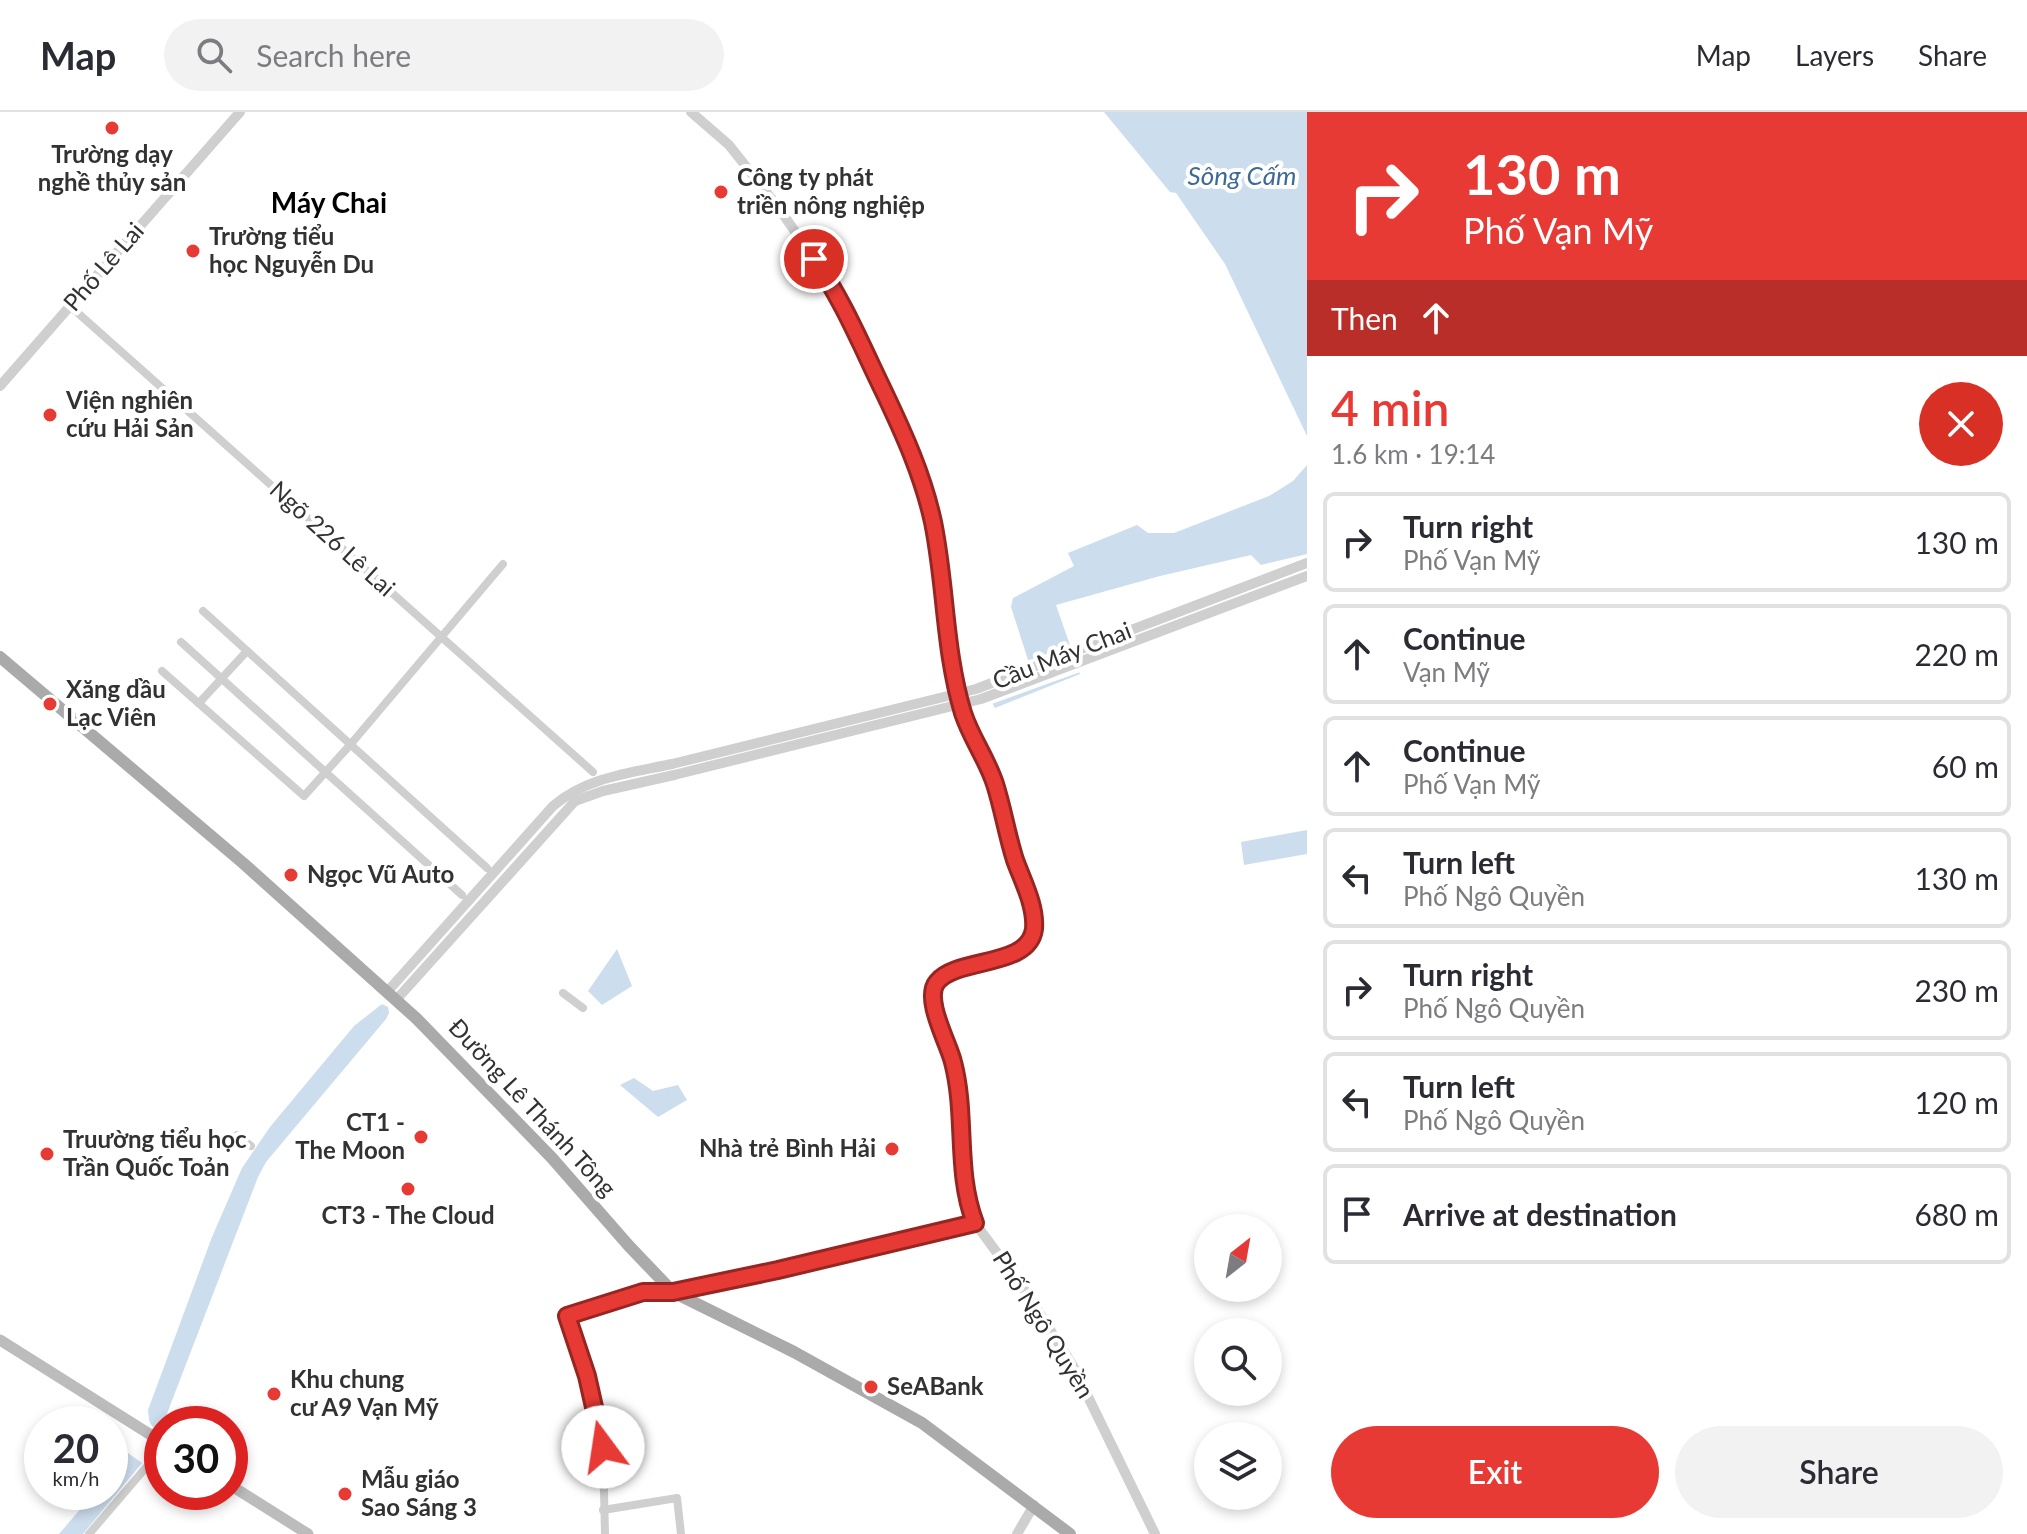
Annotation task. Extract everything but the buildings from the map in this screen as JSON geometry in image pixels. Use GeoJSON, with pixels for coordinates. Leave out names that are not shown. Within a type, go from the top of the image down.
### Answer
{"type":"FeatureCollection","features":[{"type":"Feature","properties":{"kind":"main road","name":"Đường Lê Thánh Tông"},"geometry":{"type":"LineString","coordinates":[[0,657],[243,863],[455,1055],[673,1292],[794,1352],[922,1423],[1070,1534]]}},
{"type":"Feature","properties":{"kind":"main road"},"geometry":{"type":"LineString","coordinates":[[0,1340],[144,1430]]}},
{"type":"Feature","properties":{"kind":"main road"},"geometry":{"type":"LineString","coordinates":[[248,1496],[308,1534]]}},
{"type":"Feature","properties":{"kind":"street","name":"Phố Lê Lai"},"geometry":{"type":"LineString","coordinates":[[0,386],[240,112]]}},
{"type":"Feature","properties":{"kind":"street","name":"Phố Ngô Quyền"},"geometry":{"type":"LineString","coordinates":[[691,112],[729,145],[778,207],[821,269],[852,324],[904,432],[933,522],[949,649],[962,709],[995,783],[1015,859],[1030,899],[1034,928],[1029,942],[1022,948],[955,971],[939,980],[934,989],[943,1039],[955,1068],[965,1184],[975,1223],[1026,1292],[1073,1366],[1155,1534]]}},
{"type":"Feature","properties":{"kind":"street","name":"Ngõ 226 Lê Lai"},"geometry":{"type":"LineString","coordinates":[[70,306],[593,772]]}},
{"type":"Feature","properties":{"kind":"street","name":"Cầu Máy Chai"},"geometry":{"type":"LineString","coordinates":[[673,769],[976,689],[1307,563]]}},
{"type":"Feature","properties":{"kind":"street"},"geometry":{"type":"LineString","coordinates":[[162,671],[304,796],[503,564]]}},
{"type":"Feature","properties":{"kind":"street","name":"Cầu Máy Chai"},"geometry":{"type":"LineString","coordinates":[[673,769],[981,699],[1307,576]]}},
{"type":"Feature","properties":{"kind":"street"},"geometry":{"type":"LineString","coordinates":[[203,611],[487,868]]}},
{"type":"Feature","properties":{"kind":"street"},"geometry":{"type":"LineString","coordinates":[[181,642],[462,895]]}},
{"type":"Feature","properties":{"kind":"street"},"geometry":{"type":"LineString","coordinates":[[199,703],[247,651]]}},
{"type":"Feature","properties":{"kind":"street"},"geometry":{"type":"LineString","coordinates":[[392,996],[553,806],[567,794],[599,780],[673,769]]}},
{"type":"Feature","properties":{"kind":"street"},"geometry":{"type":"LineString","coordinates":[[563,993],[583,1008]]}},
{"type":"Feature","properties":{"kind":"street"},"geometry":{"type":"LineString","coordinates":[[237,1135],[251,1146]]}},
{"type":"Feature","properties":{"kind":"street"},"geometry":{"type":"LineString","coordinates":[[605,1534],[603,1447],[587,1376],[567,1316],[643,1292],[673,1292],[975,1223]]}},
{"type":"Feature","properties":{"kind":"street"},"geometry":{"type":"LineString","coordinates":[[89,1534],[144,1470]]}},
{"type":"Feature","properties":{"kind":"street"},"geometry":{"type":"LineString","coordinates":[[603,1510],[677,1498],[681,1534]]}},
{"type":"Feature","properties":{"kind":"street"},"geometry":{"type":"LineString","coordinates":[[1017,1534],[1034,1505]]}},
{"type":"Feature","properties":{"kind":"water","name":"Sông Cấm"},"geometry":{"type":"Polygon","coordinates":[[[1104,112],[1307,112],[1307,436],[1225,264],[1176,193],[1170,192],[1104,112]]]}},
{"type":"Feature","properties":{"kind":"water"},"geometry":{"type":"Polygon","coordinates":[[[1307,465],[1307,554],[1261,565],[1251,555],[1056,605],[1080,674],[995,708],[986,691],[1029,663],[1011,607],[1013,598],[1074,566],[1068,553],[1137,525],[1148,533],[1174,533],[1269,496],[1293,481],[1307,465]]]}},
{"type":"Feature","properties":{"kind":"water"},"geometry":{"type":"Polygon","coordinates":[[[1307,830],[1307,854],[1244,865],[1241,842],[1307,830]]]}},
{"type":"Feature","properties":{"kind":"water"},"geometry":{"type":"Polygon","coordinates":[[[617,949],[632,986],[602,1005],[588,991],[617,949]]]}},
{"type":"Feature","properties":{"kind":"water"},"geometry":{"type":"Polygon","coordinates":[[[382,1004],[388,1007],[386,1019],[266,1162],[170,1406],[149,1406],[212,1237],[242,1168],[270,1127],[354,1026],[382,1004]]]}},
{"type":"Feature","properties":{"kind":"water"},"geometry":{"type":"Polygon","coordinates":[[[634,1078],[653,1091],[678,1085],[687,1100],[658,1117],[620,1085],[634,1078]]]}},
{"type":"Feature","properties":{"kind":"water"},"geometry":{"type":"Polygon","coordinates":[[[128,1453],[142,1463],[128,1480],[128,1453]]]}},
{"type":"Feature","properties":{"kind":"water"},"geometry":{"type":"Polygon","coordinates":[[[80,1510],[103,1510],[83,1534],[59,1534],[80,1510]]]}},
{"type":"Feature","properties":{"kind":"pier"},"geometry":{"type":"Polygon","coordinates":[[[1074,644],[1083,671],[989,705],[982,691],[1020,670],[1024,662],[1074,644]]]}},
{"type":"Feature","properties":{"kind":"place","name":"Trường dạy nghề thủy sản"},"geometry":{"type":"Point","coordinates":[112,128]}},
{"type":"Feature","properties":{"kind":"place","name":"Công ty phát triền nông nghiệp"},"geometry":{"type":"Point","coordinates":[721,192]}},
{"type":"Feature","properties":{"kind":"place","name":"Trường tiểu học Nguyễn Du"},"geometry":{"type":"Point","coordinates":[193,251]}},
{"type":"Feature","properties":{"kind":"place","name":"Viện nghiên cứu Hải Sản"},"geometry":{"type":"Point","coordinates":[50,415]}},
{"type":"Feature","properties":{"kind":"place","name":"Xăng dầu Lạc Viên"},"geometry":{"type":"Point","coordinates":[50,704]}},
{"type":"Feature","properties":{"kind":"place","name":"Ngọc Vũ Auto"},"geometry":{"type":"Point","coordinates":[291,875]}},
{"type":"Feature","properties":{"kind":"place","name":"CT1 - The Moon"},"geometry":{"type":"Point","coordinates":[421,1137]}},
{"type":"Feature","properties":{"kind":"place","name":"Nhà trẻ Bình Hải"},"geometry":{"type":"Point","coordinates":[892,1149]}},
{"type":"Feature","properties":{"kind":"place","name":"Truường tiểu học Trần Quốc Toản"},"geometry":{"type":"Point","coordinates":[47,1154]}},
{"type":"Feature","properties":{"kind":"place","name":"CT3 - The Cloud"},"geometry":{"type":"Point","coordinates":[408,1189]}},
{"type":"Feature","properties":{"kind":"place","name":"SeABank"},"geometry":{"type":"Point","coordinates":[871,1387]}},
{"type":"Feature","properties":{"kind":"place","name":"Khu chung cư A9 Vạn Mỹ"},"geometry":{"type":"Point","coordinates":[274,1394]}},
{"type":"Feature","properties":{"kind":"place","name":"Mẫu giáo Sao Sáng 3"},"geometry":{"type":"Point","coordinates":[345,1494]}},
{"type":"Feature","properties":{"kind":"district","name":"Máy Chai"},"geometry":{"type":"Point","coordinates":[329,203]}},
{"type":"Feature","properties":{"kind":"route"},"geometry":{"type":"LineString","coordinates":[[603,1447],[587,1376],[567,1316],[643,1292],[673,1292],[975,1223],[966,1196],[963,1173],[955,1068],[943,1039],[934,989],[939,980],[955,971],[1015,953],[1029,942],[1034,928],[1030,899],[1015,859],[995,783],[962,709],[949,649],[933,522],[913,456],[852,324],[814,259]]}}]}
